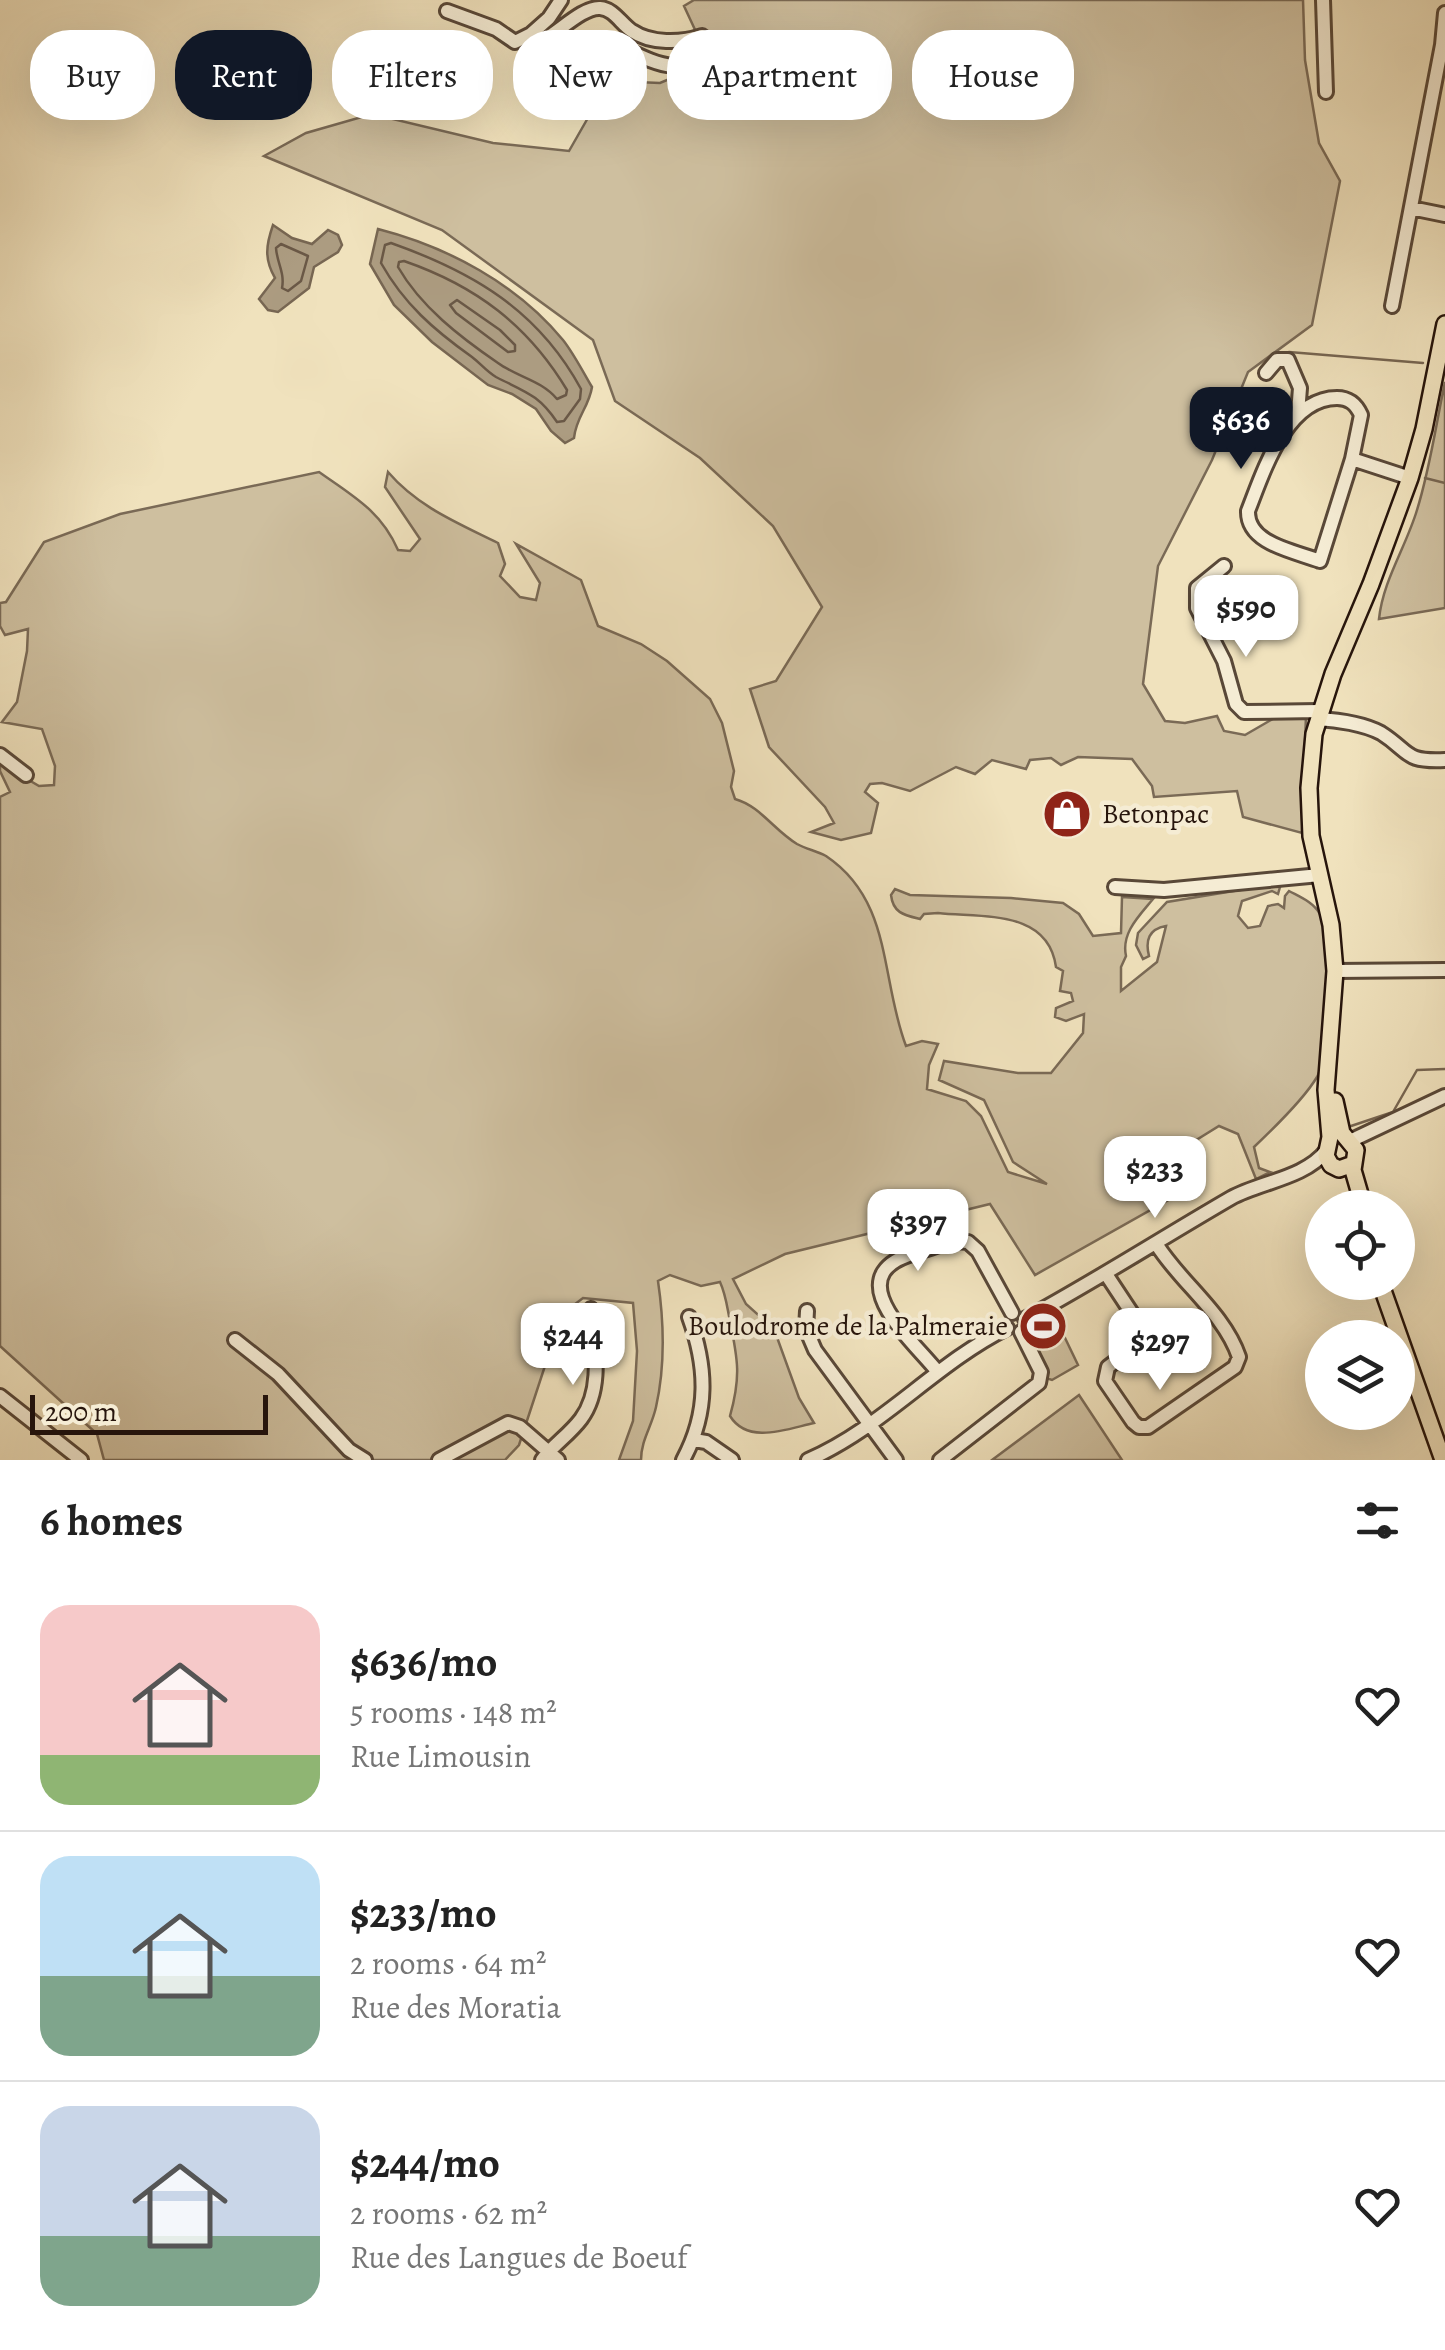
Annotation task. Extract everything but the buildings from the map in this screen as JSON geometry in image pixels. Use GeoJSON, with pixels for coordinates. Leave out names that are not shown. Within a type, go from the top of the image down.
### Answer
{"type":"FeatureCollection","features":[{"type":"Feature","properties":{"kind":"main road"},"geometry":{"type":"LineString","coordinates":[[1350,1190],[1328,1057],[1336,971],[1331,925],[1311,836],[1309,801],[1320,716],[1410,478],[1445,324]]}},
{"type":"Feature","properties":{"kind":"main road"},"geometry":{"type":"LineString","coordinates":[[1341,1154],[1356,1190]]}},
{"type":"Feature","properties":{"kind":"main road"},"geometry":{"type":"LineString","coordinates":[[1386,1300],[1443,1460]]}},
{"type":"Feature","properties":{"kind":"main road"},"geometry":{"type":"LineString","coordinates":[[1396,1300],[1445,1446]]}},
{"type":"Feature","properties":{"kind":"street"},"geometry":{"type":"LineString","coordinates":[[535,30],[562,0]]}},
{"type":"Feature","properties":{"kind":"street"},"geometry":{"type":"LineString","coordinates":[[1323,0],[1326,92]]}},
{"type":"Feature","properties":{"kind":"street"},"geometry":{"type":"LineString","coordinates":[[559,30],[599,8],[618,17],[630,30]]}},
{"type":"Feature","properties":{"kind":"street"},"geometry":{"type":"LineString","coordinates":[[447,11],[496,29],[513,41]]}},
{"type":"Feature","properties":{"kind":"street"},"geometry":{"type":"LineString","coordinates":[[1392,306],[1445,13]]}},
{"type":"Feature","properties":{"kind":"street"},"geometry":{"type":"LineString","coordinates":[[647,37],[677,41],[702,36],[706,40],[702,52],[674,66],[647,59]]}},
{"type":"Feature","properties":{"kind":"street"},"geometry":{"type":"LineString","coordinates":[[1411,208],[1445,216]]}},
{"type":"Feature","properties":{"kind":"street"},"geometry":{"type":"LineString","coordinates":[[1266,373],[1276,360],[1288,360],[1300,388],[1298,413],[1280,441],[1248,511],[1248,524],[1255,534],[1320,561],[1352,460],[1361,415],[1352,402],[1334,398],[1298,413]]}},
{"type":"Feature","properties":{"kind":"street"},"geometry":{"type":"LineString","coordinates":[[1352,460],[1410,478]]}},
{"type":"Feature","properties":{"kind":"street"},"geometry":{"type":"LineString","coordinates":[[1224,566],[1197,588],[1198,608],[1224,661],[1236,704],[1244,712],[1320,716],[1378,731],[1417,760],[1445,760]]}},
{"type":"Feature","properties":{"kind":"street"},"geometry":{"type":"LineString","coordinates":[[0,755],[26,775]]}},
{"type":"Feature","properties":{"kind":"street"},"geometry":{"type":"LineString","coordinates":[[1115,887],[1164,890],[1320,874]]}},
{"type":"Feature","properties":{"kind":"street"},"geometry":{"type":"LineString","coordinates":[[1336,971],[1445,970]]}},
{"type":"Feature","properties":{"kind":"street"},"geometry":{"type":"LineString","coordinates":[[808,1460],[837,1448],[972,1346],[1158,1245],[1233,1197],[1341,1154],[1370,1132],[1445,1096]]}},
{"type":"Feature","properties":{"kind":"street"},"geometry":{"type":"LineString","coordinates":[[937,1371],[880,1296],[880,1278],[895,1259],[968,1242],[978,1251],[1041,1372],[1039,1383],[940,1460]]}},
{"type":"Feature","properties":{"kind":"street"},"geometry":{"type":"LineString","coordinates":[[1106,1274],[1143,1330],[1140,1342],[1108,1367],[1105,1381],[1133,1422],[1148,1426],[1235,1367],[1238,1357],[1197,1291],[1170,1264],[1158,1245]]}},
{"type":"Feature","properties":{"kind":"street"},"geometry":{"type":"LineString","coordinates":[[439,1460],[508,1423],[520,1427],[549,1457],[581,1419],[594,1393],[591,1309]]}},
{"type":"Feature","properties":{"kind":"street"},"geometry":{"type":"LineString","coordinates":[[806,1311],[808,1338],[896,1460]]}},
{"type":"Feature","properties":{"kind":"street"},"geometry":{"type":"LineString","coordinates":[[684,1460],[694,1440],[704,1372],[702,1352],[689,1317]]}},
{"type":"Feature","properties":{"kind":"street"},"geometry":{"type":"LineString","coordinates":[[234,1340],[258,1355],[349,1450],[365,1460]]}},
{"type":"Feature","properties":{"kind":"street"},"geometry":{"type":"LineString","coordinates":[[0,1396],[81,1460]]}},
{"type":"Feature","properties":{"kind":"street"},"geometry":{"type":"LineString","coordinates":[[694,1440],[706,1442],[732,1460]]}},
{"type":"Feature","properties":{"kind":"shaded area"},"geometry":{"type":"Polygon","coordinates":[[[694,0],[1303,0],[1305,60],[1319,143],[1340,181],[1312,325],[1248,372],[1212,460],[1158,566],[1143,684],[1165,721],[1185,723],[1217,716],[1224,731],[1245,735],[1276,717],[1306,715],[1302,833],[1243,817],[1237,791],[1154,797],[1152,786],[1132,759],[1078,757],[1061,765],[1051,758],[1030,760],[1026,769],[992,760],[975,774],[956,767],[910,791],[882,783],[870,784],[865,792],[878,803],[871,833],[841,840],[811,832],[834,823],[825,807],[769,747],[750,689],[776,681],[822,607],[773,526],[700,458],[615,401],[593,340],[442,230],[264,156],[306,133],[351,120],[397,120],[493,143],[569,151],[587,120],[647,120],[647,82],[667,80],[667,120],[892,120],[892,30],[695,30],[684,6],[694,0]]]}},
{"type":"Feature","properties":{"kind":"shaded area"},"geometry":{"type":"Polygon","coordinates":[[[1445,382],[1445,608],[1379,619],[1385,591],[1422,494],[1445,382]]]}},
{"type":"Feature","properties":{"kind":"shaded area"},"geometry":{"type":"Polygon","coordinates":[[[319,472],[374,515],[398,550],[410,551],[420,539],[385,487],[388,472],[425,505],[498,543],[505,564],[500,576],[520,597],[536,600],[540,583],[516,544],[581,580],[598,626],[641,644],[710,699],[722,723],[734,771],[731,787],[735,799],[752,807],[797,844],[826,856],[848,874],[874,918],[906,1046],[922,1041],[938,1044],[929,1065],[927,1089],[966,1101],[981,1116],[1008,1172],[1047,1184],[1013,1162],[984,1100],[939,1080],[944,1061],[1018,1073],[1051,1073],[1083,1033],[1084,1014],[1066,1021],[1055,1017],[1056,1008],[1073,1001],[1071,993],[1060,991],[1063,971],[1056,967],[1041,935],[1011,920],[993,917],[938,913],[914,918],[894,906],[891,895],[895,889],[910,895],[1063,903],[1079,914],[1093,936],[1121,933],[1122,897],[1153,899],[1126,940],[1121,991],[1157,962],[1166,926],[1150,936],[1149,956],[1143,959],[1136,945],[1138,933],[1167,902],[1264,886],[1280,887],[1278,894],[1272,891],[1242,901],[1238,916],[1248,928],[1260,926],[1268,906],[1278,904],[1284,908],[1289,891],[1310,903],[1320,914],[1324,927],[1328,995],[1325,1045],[1311,1086],[1254,1147],[1259,1168],[1270,1172],[1256,1179],[1238,1134],[1219,1126],[1185,1147],[1179,1170],[1173,1175],[1177,1195],[1035,1275],[990,1204],[785,1254],[733,1279],[746,1304],[774,1329],[799,1398],[814,1423],[792,1429],[757,1433],[738,1425],[730,1416],[736,1390],[736,1358],[720,1282],[701,1286],[670,1275],[658,1281],[661,1376],[641,1460],[619,1460],[633,1421],[637,1351],[633,1303],[583,1298],[562,1314],[519,1445],[505,1460],[104,1460],[97,1434],[0,1346],[0,797],[10,792],[0,763],[39,786],[54,785],[55,766],[42,729],[2,722],[17,702],[28,629],[5,635],[0,626],[0,603],[6,602],[44,542],[120,514],[319,472]]]}},
{"type":"Feature","properties":{"kind":"shaded area"},"geometry":{"type":"Polygon","coordinates":[[[1053,1313],[1078,1365],[1052,1380],[1046,1378],[1046,1366],[1028,1330],[1030,1325],[1053,1313]]]}},
{"type":"Feature","properties":{"kind":"shaded area"},"geometry":{"type":"Polygon","coordinates":[[[1079,1395],[1122,1460],[992,1460],[1079,1395]]]}},
{"type":"Feature","properties":{"kind":"water"},"geometry":{"type":"Polygon","coordinates":[[[273,225],[292,238],[312,244],[328,230],[338,235],[342,245],[338,252],[314,267],[309,288],[278,312],[268,310],[259,299],[275,278],[267,252],[273,225]]]}},
{"type":"Feature","properties":{"kind":"water"},"geometry":{"type":"Polygon","coordinates":[[[378,229],[430,246],[480,270],[545,320],[567,345],[592,387],[574,438],[565,443],[536,409],[488,385],[432,342],[394,305],[370,264],[378,229]]]}},
{"type":"Feature","properties":{"kind":"waterway"},"geometry":{"type":"LineString","coordinates":[[1289,352],[1423,363]]}},
{"type":"Feature","properties":{"kind":"waterway"},"geometry":{"type":"LineString","coordinates":[[1425,478],[1445,483]]}},
{"type":"Feature","properties":{"kind":"waterway"},"geometry":{"type":"LineString","coordinates":[[1351,1126],[1393,1112],[1417,1070],[1445,1069]]}},
{"type":"Feature","properties":{"kind":"place","name":"Betonpac"},"geometry":{"type":"Point","coordinates":[1067,814]}},
{"type":"Feature","properties":{"kind":"place","name":"Boulodrome de la Palmeraie"},"geometry":{"type":"Point","coordinates":[1043,1326]}}]}
